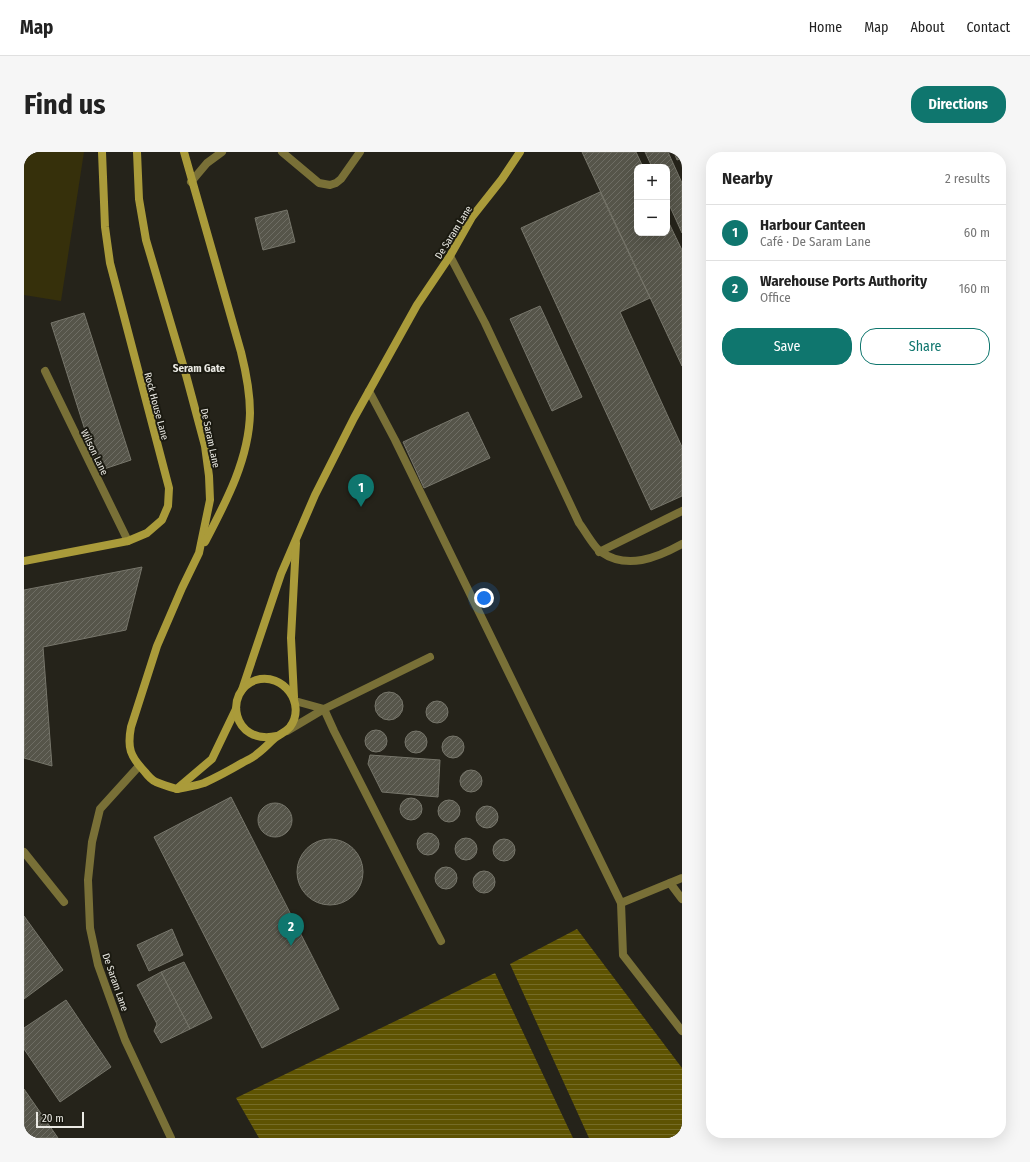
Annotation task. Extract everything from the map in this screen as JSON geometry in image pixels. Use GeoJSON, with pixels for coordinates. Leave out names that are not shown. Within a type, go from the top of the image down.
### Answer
{"type":"FeatureCollection","features":[{"type":"Feature","properties":{"kind":"street","name":"Rock House Lane"},"geometry":{"type":"LineString","coordinates":[[24,561],[128,541],[147,533],[162,520],[168,506],[169,488],[110,263],[105,227],[102,152]]}},
{"type":"Feature","properties":{"kind":"street","name":"De Saram Lane"},"geometry":{"type":"LineString","coordinates":[[137,152],[139,199],[146,240],[186,375],[205,446],[209,476],[210,500],[208,516],[199,553],[157,646],[128,740],[131,753],[139,766],[155,782],[177,789]]}},
{"type":"Feature","properties":{"kind":"street"},"geometry":{"type":"LineString","coordinates":[[184,152],[191,182],[241,352],[247,380],[250,413],[247,438],[235,481],[199,553]]}},
{"type":"Feature","properties":{"kind":"street"},"geometry":{"type":"LineString","coordinates":[[191,182],[207,163],[222,152]]}},
{"type":"Feature","properties":{"kind":"street"},"geometry":{"type":"LineString","coordinates":[[282,152],[320,183],[330,185],[341,179],[360,152]]}},
{"type":"Feature","properties":{"kind":"street","name":"De Saram Lane"},"geometry":{"type":"LineString","coordinates":[[242,690],[278,581],[315,495],[369,391],[417,305],[450,256],[472,217],[502,179],[520,152]]}},
{"type":"Feature","properties":{"kind":"street"},"geometry":{"type":"LineString","coordinates":[[450,256],[485,323],[579,522],[599,552],[616,560],[640,562],[670,551],[682,544]]}},
{"type":"Feature","properties":{"kind":"street","name":"Wilson Lane"},"geometry":{"type":"LineString","coordinates":[[45,372],[128,541]]}},
{"type":"Feature","properties":{"kind":"street"},"geometry":{"type":"LineString","coordinates":[[369,391],[402,455],[621,903],[623,955],[682,1031]]}},
{"type":"Feature","properties":{"kind":"street"},"geometry":{"type":"LineString","coordinates":[[599,552],[682,511]]}},
{"type":"Feature","properties":{"kind":"street"},"geometry":{"type":"LineString","coordinates":[[294,701],[291,638],[297,538]]}},
{"type":"Feature","properties":{"kind":"street"},"geometry":{"type":"LineString","coordinates":[[236,709],[238,719],[242,727],[250,734],[268,738],[280,735],[324,709],[430,657]]}},
{"type":"Feature","properties":{"kind":"street"},"geometry":{"type":"LineString","coordinates":[[263,679],[272,679],[286,687],[291,693],[296,710],[290,727],[257,755],[229,771],[203,783],[177,789],[212,759],[236,709],[242,690],[248,684],[263,679]]}},
{"type":"Feature","properties":{"kind":"street"},"geometry":{"type":"LineString","coordinates":[[294,701],[324,709]]}},
{"type":"Feature","properties":{"kind":"street"},"geometry":{"type":"LineString","coordinates":[[324,709],[337,738],[441,941]]}},
{"type":"Feature","properties":{"kind":"street","name":"De Saram Lane"},"geometry":{"type":"LineString","coordinates":[[139,766],[100,809],[92,842],[88,880],[90,928],[98,965],[125,1040],[171,1138]]}},
{"type":"Feature","properties":{"kind":"street"},"geometry":{"type":"LineString","coordinates":[[24,852],[64,902]]}},
{"type":"Feature","properties":{"kind":"street"},"geometry":{"type":"LineString","coordinates":[[621,903],[682,878]]}},
{"type":"Feature","properties":{"kind":"street"},"geometry":{"type":"LineString","coordinates":[[670,883],[682,899]]}},
{"type":"Feature","properties":{"kind":"shaded area"},"geometry":{"type":"Polygon","coordinates":[[[24,152],[84,152],[61,301],[24,295],[24,152]]]}},
{"type":"Feature","properties":{"kind":"shaded area"},"geometry":{"type":"Polygon","coordinates":[[[577,929],[682,1068],[682,1138],[589,1138],[510,964],[577,929]]]}},
{"type":"Feature","properties":{"kind":"shaded area"},"geometry":{"type":"Polygon","coordinates":[[[495,973],[573,1138],[259,1138],[236,1098],[495,973]]]}},
{"type":"Feature","properties":{"kind":"building"},"geometry":{"type":"Polygon","coordinates":[[[582,152],[636,152],[642,164],[634,164],[634,236],[670,236],[670,225],[682,250],[682,366],[582,152]]]}},
{"type":"Feature","properties":{"kind":"building"},"geometry":{"type":"Polygon","coordinates":[[[645,152],[668,152],[682,183],[682,233],[670,207],[670,164],[651,164],[645,152]]]}},
{"type":"Feature","properties":{"kind":"building"},"geometry":{"type":"Polygon","coordinates":[[[674,152],[682,152],[682,158],[677,160],[674,152]]]}},
{"type":"Feature","properties":{"kind":"building"},"geometry":{"type":"Polygon","coordinates":[[[600,192],[650,298],[620,312],[682,447],[682,496],[651,510],[521,228],[600,192]]]}},
{"type":"Feature","properties":{"kind":"building"},"geometry":{"type":"Polygon","coordinates":[[[287,210],[295,242],[263,250],[255,218],[287,210]]]}},
{"type":"Feature","properties":{"kind":"building"},"geometry":{"type":"Polygon","coordinates":[[[540,306],[582,397],[552,411],[510,319],[540,306]]]}},
{"type":"Feature","properties":{"kind":"building"},"geometry":{"type":"Polygon","coordinates":[[[84,313],[131,460],[98,471],[51,323],[84,313]]]}},
{"type":"Feature","properties":{"kind":"building"},"geometry":{"type":"Polygon","coordinates":[[[468,412],[490,458],[424,488],[403,442],[468,412]]]}},
{"type":"Feature","properties":{"kind":"building"},"geometry":{"type":"Polygon","coordinates":[[[142,567],[126,630],[43,647],[52,766],[24,758],[24,590],[142,567]]]}},
{"type":"Feature","properties":{"kind":"building"},"geometry":{"type":"Polygon","coordinates":[[[389,692],[399,696],[403,706],[399,716],[389,720],[379,716],[375,706],[379,696],[389,692]]]}},
{"type":"Feature","properties":{"kind":"building"},"geometry":{"type":"Polygon","coordinates":[[[437,701],[441,702],[447,708],[447,716],[441,722],[437,723],[433,722],[427,716],[426,712],[427,708],[433,702],[437,701]]]}},
{"type":"Feature","properties":{"kind":"building"},"geometry":{"type":"Polygon","coordinates":[[[376,730],[380,731],[386,737],[386,745],[380,751],[376,752],[372,751],[366,745],[365,741],[366,737],[372,731],[376,730]]]}},
{"type":"Feature","properties":{"kind":"building"},"geometry":{"type":"Polygon","coordinates":[[[416,731],[420,732],[426,738],[426,746],[420,752],[416,753],[412,752],[406,746],[405,742],[406,738],[412,732],[416,731]]]}},
{"type":"Feature","properties":{"kind":"building"},"geometry":{"type":"Polygon","coordinates":[[[453,736],[457,737],[463,743],[463,751],[457,757],[453,758],[449,757],[443,751],[442,747],[443,743],[449,737],[453,736]]]}},
{"type":"Feature","properties":{"kind":"building"},"geometry":{"type":"Polygon","coordinates":[[[370,755],[440,760],[438,797],[382,792],[368,764],[370,755]]]}},
{"type":"Feature","properties":{"kind":"building"},"geometry":{"type":"Polygon","coordinates":[[[471,770],[479,773],[482,781],[479,789],[471,792],[463,789],[460,781],[463,773],[471,770]]]}},
{"type":"Feature","properties":{"kind":"building"},"geometry":{"type":"Polygon","coordinates":[[[231,797],[339,1009],[262,1048],[154,837],[231,797]]]}},
{"type":"Feature","properties":{"kind":"building"},"geometry":{"type":"Polygon","coordinates":[[[411,798],[415,799],[421,805],[421,813],[415,819],[411,820],[407,819],[401,813],[400,809],[401,805],[407,799],[411,798]]]}},
{"type":"Feature","properties":{"kind":"building"},"geometry":{"type":"Polygon","coordinates":[[[449,800],[453,801],[459,807],[459,815],[453,821],[449,822],[445,821],[439,815],[438,811],[439,807],[445,801],[449,800]]]}},
{"type":"Feature","properties":{"kind":"building"},"geometry":{"type":"Polygon","coordinates":[[[278,803],[287,808],[291,813],[291,827],[287,832],[282,836],[272,837],[268,836],[259,827],[258,817],[259,813],[268,804],[278,803]]]}},
{"type":"Feature","properties":{"kind":"building"},"geometry":{"type":"Polygon","coordinates":[[[487,806],[491,807],[497,813],[497,821],[491,827],[487,828],[483,827],[477,821],[476,817],[477,813],[483,807],[487,806]]]}},
{"type":"Feature","properties":{"kind":"building"},"geometry":{"type":"Polygon","coordinates":[[[428,833],[436,836],[439,844],[436,852],[428,855],[420,852],[417,844],[420,836],[428,833]]]}},
{"type":"Feature","properties":{"kind":"building"},"geometry":{"type":"Polygon","coordinates":[[[466,838],[474,841],[477,849],[474,857],[466,860],[458,857],[455,849],[458,841],[466,838]]]}},
{"type":"Feature","properties":{"kind":"building"},"geometry":{"type":"Polygon","coordinates":[[[330,839],[343,842],[353,849],[360,859],[363,872],[360,885],[353,895],[343,902],[330,905],[317,902],[307,895],[300,885],[297,872],[300,859],[307,849],[317,842],[330,839]]]}},
{"type":"Feature","properties":{"kind":"building"},"geometry":{"type":"Polygon","coordinates":[[[504,839],[508,840],[514,846],[514,854],[508,860],[504,861],[500,860],[494,854],[493,850],[494,846],[500,840],[504,839]]]}},
{"type":"Feature","properties":{"kind":"building"},"geometry":{"type":"Polygon","coordinates":[[[446,867],[450,868],[456,874],[456,882],[450,888],[446,889],[442,888],[436,882],[435,878],[436,874],[442,868],[446,867]]]}},
{"type":"Feature","properties":{"kind":"building"},"geometry":{"type":"Polygon","coordinates":[[[484,871],[488,872],[494,878],[494,886],[488,892],[484,893],[480,892],[474,886],[473,882],[474,878],[480,872],[484,871]]]}},
{"type":"Feature","properties":{"kind":"building"},"geometry":{"type":"Polygon","coordinates":[[[24,916],[63,970],[24,999],[24,916]]]}},
{"type":"Feature","properties":{"kind":"building"},"geometry":{"type":"Polygon","coordinates":[[[172,929],[183,955],[149,971],[137,945],[172,929]]]}},
{"type":"Feature","properties":{"kind":"building"},"geometry":{"type":"Polygon","coordinates":[[[184,962],[212,1018],[190,1029],[161,972],[184,962]]]}},
{"type":"Feature","properties":{"kind":"building"},"geometry":{"type":"Polygon","coordinates":[[[161,972],[190,1029],[161,1043],[154,1031],[157,1024],[137,985],[161,972]]]}},
{"type":"Feature","properties":{"kind":"building"},"geometry":{"type":"Polygon","coordinates":[[[66,1000],[111,1067],[60,1102],[24,1049],[24,1028],[66,1000]]]}},
{"type":"Feature","properties":{"kind":"building"},"geometry":{"type":"Polygon","coordinates":[[[24,1089],[58,1138],[24,1138],[24,1089]]]}},
{"type":"Feature","properties":{"kind":"place","name":"Harbour Canteen"},"geometry":{"type":"Point","coordinates":[361,507]}},
{"type":"Feature","properties":{"kind":"place","name":"Warehouse Ports Authority"},"geometry":{"type":"Point","coordinates":[291,946]}},
{"type":"Feature","properties":{"kind":"district","name":"Seram Gate"},"geometry":{"type":"Point","coordinates":[199,368]}}]}
